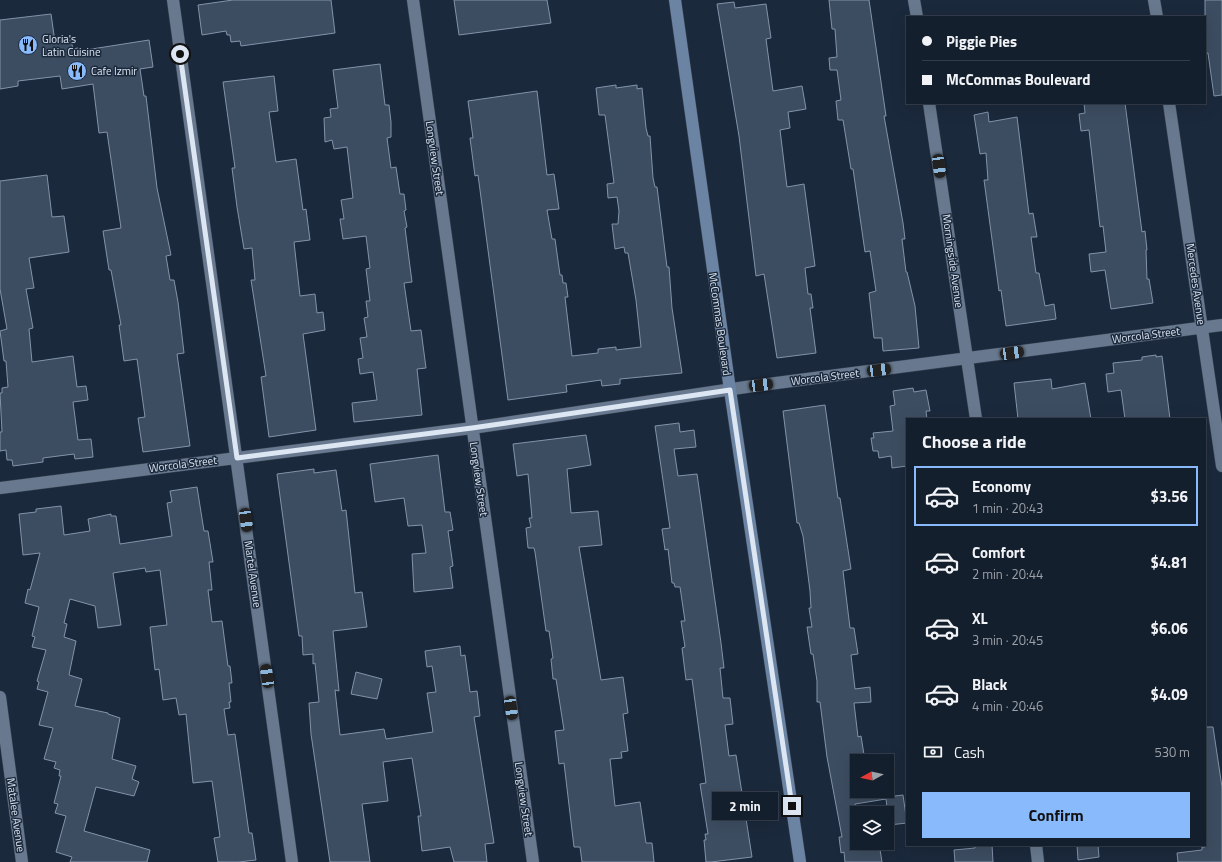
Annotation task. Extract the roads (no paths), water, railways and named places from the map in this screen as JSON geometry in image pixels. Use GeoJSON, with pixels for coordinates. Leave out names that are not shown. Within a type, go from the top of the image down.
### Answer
{"type":"FeatureCollection","features":[{"type":"Feature","properties":{"kind":"street","name":"Martel Avenue"},"geometry":{"type":"LineString","coordinates":[[173,0],[292,862]]}},
{"type":"Feature","properties":{"kind":"street","name":"Longview Street"},"geometry":{"type":"LineString","coordinates":[[413,0],[533,862]]}},
{"type":"Feature","properties":{"kind":"street","name":"McCommas Boulevard"},"geometry":{"type":"LineString","coordinates":[[675,0],[730,390],[800,862]]}},
{"type":"Feature","properties":{"kind":"street"},"geometry":{"type":"LineString","coordinates":[[914,0],[917,16]]}},
{"type":"Feature","properties":{"kind":"street"},"geometry":{"type":"LineString","coordinates":[[1154,0],[1156,16]]}},
{"type":"Feature","properties":{"kind":"street","name":"Morningside Avenue"},"geometry":{"type":"LineString","coordinates":[[930,104],[976,418]]}},
{"type":"Feature","properties":{"kind":"street","name":"Mercedes Avenue"},"geometry":{"type":"LineString","coordinates":[[1169,104],[1222,466]]}},
{"type":"Feature","properties":{"kind":"street","name":"Worcola Street"},"geometry":{"type":"LineString","coordinates":[[0,488],[472,428],[730,390],[1222,325]]}},
{"type":"Feature","properties":{"kind":"street","name":"Matalee Avenue"},"geometry":{"type":"LineString","coordinates":[[0,697],[22,862]]}},
{"type":"Feature","properties":{"kind":"street"},"geometry":{"type":"LineString","coordinates":[[1036,846],[1038,862]]}},
{"type":"Feature","properties":{"kind":"place","name":"Gloria's Latin Cuisine"},"geometry":{"type":"Point","coordinates":[28,45]}},
{"type":"Feature","properties":{"kind":"place","name":"Cafe Izmir"},"geometry":{"type":"Point","coordinates":[77,71]}}]}
